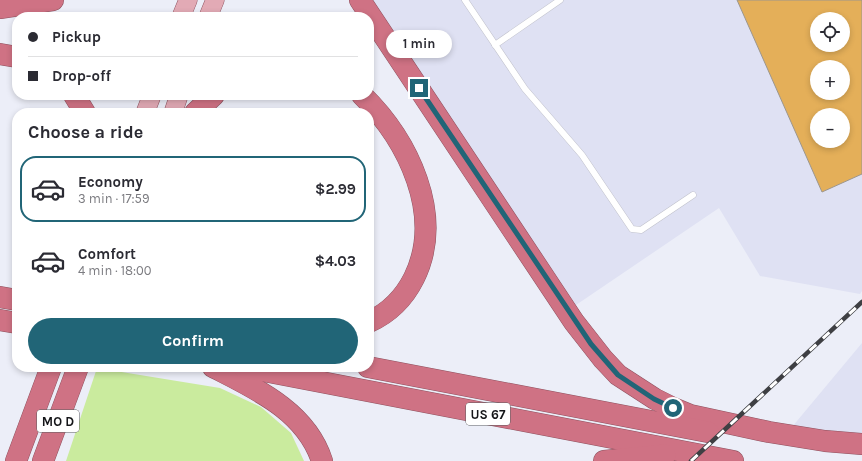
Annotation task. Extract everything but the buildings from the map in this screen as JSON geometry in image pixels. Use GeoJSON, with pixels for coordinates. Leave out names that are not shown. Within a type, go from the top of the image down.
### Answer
{"type":"FeatureCollection","features":[{"type":"Feature","properties":{"kind":"highway"},"geometry":{"type":"LineString","coordinates":[[0,8],[53,0]]}},
{"type":"Feature","properties":{"kind":"highway"},"geometry":{"type":"LineString","coordinates":[[360,0],[368,12]]}},
{"type":"Feature","properties":{"kind":"highway"},"geometry":{"type":"LineString","coordinates":[[374,21],[574,322],[599,354],[618,375],[654,399],[690,415],[769,432],[825,441],[862,444]]}},
{"type":"Feature","properties":{"kind":"highway"},"geometry":{"type":"LineString","coordinates":[[0,54],[12,56]]}},
{"type":"Feature","properties":{"kind":"highway"},"geometry":{"type":"LineString","coordinates":[[200,108],[209,100]]}},
{"type":"Feature","properties":{"kind":"highway"},"geometry":{"type":"LineString","coordinates":[[366,100],[374,108]]}},
{"type":"Feature","properties":{"kind":"highway"},"geometry":{"type":"LineString","coordinates":[[374,109],[385,121],[406,156],[420,191],[425,224],[425,240],[422,257],[409,288],[390,310],[374,319]]}},
{"type":"Feature","properties":{"kind":"highway"},"geometry":{"type":"LineString","coordinates":[[0,296],[12,299]]}},
{"type":"Feature","properties":{"kind":"highway"},"geometry":{"type":"LineString","coordinates":[[0,320],[12,322]]}},
{"type":"Feature","properties":{"kind":"highway","name":"US 67"},"geometry":{"type":"LineString","coordinates":[[374,368],[778,446],[834,455],[862,457]]}},
{"type":"Feature","properties":{"kind":"highway","name":"MO D"},"geometry":{"type":"LineString","coordinates":[[45,459],[76,372]]}},
{"type":"Feature","properties":{"kind":"highway"},"geometry":{"type":"LineString","coordinates":[[223,372],[276,400],[302,426],[312,439],[322,461]]}},
{"type":"Feature","properties":{"kind":"highway","name":"US 67"},"geometry":{"type":"LineString","coordinates":[[269,372],[733,461]]}},
{"type":"Feature","properties":{"kind":"highway","name":"MO D"},"geometry":{"type":"LineString","coordinates":[[19,453],[47,376]]}},
{"type":"Feature","properties":{"kind":"highway"},"geometry":{"type":"LineString","coordinates":[[8,461],[19,453]]}},
{"type":"Feature","properties":{"kind":"highway"},"geometry":{"type":"LineString","coordinates":[[604,461],[686,453]]}},
{"type":"Feature","properties":{"kind":"main road"},"geometry":{"type":"LineString","coordinates":[[184,12],[188,0]]}},
{"type":"Feature","properties":{"kind":"main road"},"geometry":{"type":"LineString","coordinates":[[210,12],[215,0]]}},
{"type":"Feature","properties":{"kind":"lane"},"geometry":{"type":"LineString","coordinates":[[465,0],[526,89],[582,155],[632,229],[641,230],[693,195]]}},
{"type":"Feature","properties":{"kind":"lane"},"geometry":{"type":"LineString","coordinates":[[495,45],[560,0]]}},
{"type":"Feature","properties":{"kind":"shaded area"},"geometry":{"type":"Polygon","coordinates":[[[370,0],[862,0],[862,291],[860,294],[760,276],[719,208],[576,305],[370,0]]]}},
{"type":"Feature","properties":{"kind":"shaded area"},"geometry":{"type":"Polygon","coordinates":[[[862,343],[862,437],[792,427],[862,343]]]}},
{"type":"Feature","properties":{"kind":"green space"},"geometry":{"type":"Polygon","coordinates":[[[96,372],[122,372],[220,388],[261,407],[291,433],[304,461],[66,461],[96,372]]]}},
{"type":"Feature","properties":{"kind":"railway"},"geometry":{"type":"LineString","coordinates":[[691,461],[862,302]]}},
{"type":"Feature","properties":{"kind":"route"},"geometry":{"type":"LineString","coordinates":[[419,88],[574,322],[591,344],[618,375],[654,399],[673,408]]}}]}
